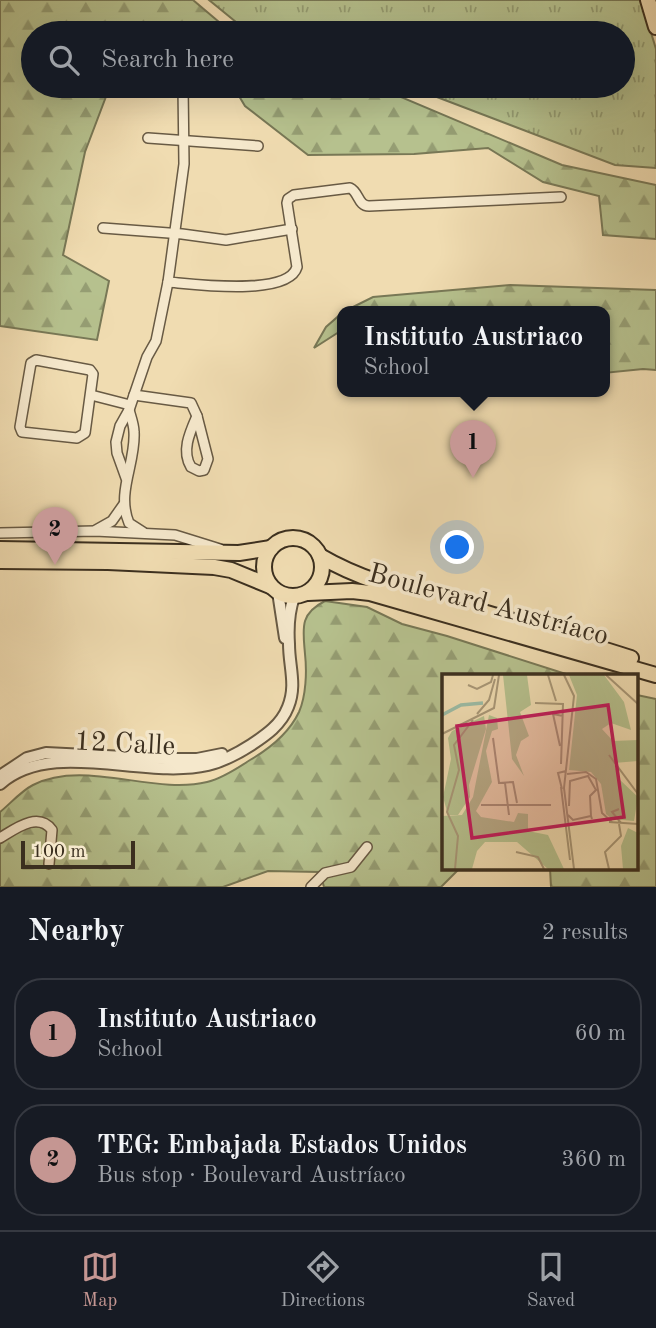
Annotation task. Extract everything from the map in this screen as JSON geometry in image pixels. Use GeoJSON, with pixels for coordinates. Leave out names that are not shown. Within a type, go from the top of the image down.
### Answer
{"type":"FeatureCollection","features":[{"type":"Feature","properties":{"kind":"main road"},"geometry":{"type":"LineString","coordinates":[[648,0],[656,27]]}},
{"type":"Feature","properties":{"kind":"main road"},"geometry":{"type":"LineString","coordinates":[[0,549],[239,553],[271,548],[283,540],[299,539],[313,546],[320,556],[321,574],[315,587],[301,595],[274,589],[231,570],[214,567],[0,561]]}},
{"type":"Feature","properties":{"kind":"main road"},"geometry":{"type":"LineString","coordinates":[[271,548],[264,567],[274,589]]}},
{"type":"Feature","properties":{"kind":"main road","name":"Boulevard Austríaco"},"geometry":{"type":"LineString","coordinates":[[320,556],[383,586],[466,607],[656,665]]}},
{"type":"Feature","properties":{"kind":"main road","name":"Boulevard Austríaco"},"geometry":{"type":"LineString","coordinates":[[301,595],[352,591],[370,593],[656,675]]}},
{"type":"Feature","properties":{"kind":"street"},"geometry":{"type":"LineString","coordinates":[[126,478],[116,442],[146,357],[156,341],[168,282],[184,164],[183,98]]}},
{"type":"Feature","properties":{"kind":"street"},"geometry":{"type":"LineString","coordinates":[[148,138],[257,146]]}},
{"type":"Feature","properties":{"kind":"street"},"geometry":{"type":"LineString","coordinates":[[168,282],[248,288],[288,279],[297,267],[287,203],[291,197],[344,187],[354,190],[365,206],[561,197]]}},
{"type":"Feature","properties":{"kind":"street"},"geometry":{"type":"LineString","coordinates":[[103,229],[175,233],[226,240],[292,229]]}},
{"type":"Feature","properties":{"kind":"street"},"geometry":{"type":"LineString","coordinates":[[33,361],[90,370],[94,377],[91,395],[85,433],[82,436],[77,438],[22,432],[20,427],[33,361]]}},
{"type":"Feature","properties":{"kind":"street"},"geometry":{"type":"LineString","coordinates":[[91,395],[130,407]]}},
{"type":"Feature","properties":{"kind":"street"},"geometry":{"type":"LineString","coordinates":[[134,395],[191,403],[197,416],[208,459],[204,470],[199,471],[191,467],[187,457],[188,442],[197,416]]}},
{"type":"Feature","properties":{"kind":"street"},"geometry":{"type":"LineString","coordinates":[[130,407],[134,433],[124,504],[129,523],[144,533]]}},
{"type":"Feature","properties":{"kind":"street"},"geometry":{"type":"LineString","coordinates":[[94,531],[112,521],[124,504]]}},
{"type":"Feature","properties":{"kind":"street"},"geometry":{"type":"LineString","coordinates":[[0,533],[94,531],[175,535],[239,553]]}},
{"type":"Feature","properties":{"kind":"street","name":"12 Calle"},"geometry":{"type":"LineString","coordinates":[[0,784],[22,770],[43,763],[63,761],[140,767],[192,767],[231,758],[248,747],[274,728],[288,707],[294,683],[289,645],[274,589]]}},
{"type":"Feature","properties":{"kind":"street","name":"12 Calle"},"geometry":{"type":"LineString","coordinates":[[289,645],[301,595]]}},
{"type":"Feature","properties":{"kind":"street","name":"12 Calle"},"geometry":{"type":"LineString","coordinates":[[0,778],[16,764],[46,753],[186,759],[215,756],[248,747]]}},
{"type":"Feature","properties":{"kind":"street"},"geometry":{"type":"LineString","coordinates":[[0,838],[31,822],[45,823],[52,830],[49,864]]}},
{"type":"Feature","properties":{"kind":"street"},"geometry":{"type":"LineString","coordinates":[[311,887],[325,873],[351,867],[367,847]]}},
{"type":"Feature","properties":{"kind":"green space"},"geometry":{"type":"Polygon","coordinates":[[[0,0],[193,0],[218,21],[21,21],[21,98],[105,98],[85,152],[63,255],[109,281],[97,340],[0,326],[0,0]]]}},
{"type":"Feature","properties":{"kind":"green space"},"geometry":{"type":"Polygon","coordinates":[[[209,0],[641,0],[656,49],[656,168],[615,165],[439,98],[635,98],[635,21],[235,21],[209,0]]]}},
{"type":"Feature","properties":{"kind":"green space"},"geometry":{"type":"Polygon","coordinates":[[[240,98],[403,98],[562,165],[656,185],[656,239],[603,235],[599,196],[543,182],[488,148],[414,154],[308,155],[245,106],[240,98]]]}},
{"type":"Feature","properties":{"kind":"green space"},"geometry":{"type":"Polygon","coordinates":[[[510,285],[656,290],[656,370],[610,372],[610,306],[355,306],[373,297],[510,285]]]}},
{"type":"Feature","properties":{"kind":"green space"},"geometry":{"type":"Polygon","coordinates":[[[337,317],[337,333],[314,348],[326,327],[337,317]]]}},
{"type":"Feature","properties":{"kind":"green space"},"geometry":{"type":"Polygon","coordinates":[[[325,601],[367,607],[402,624],[566,674],[442,674],[442,870],[458,870],[441,887],[324,887],[320,872],[268,871],[223,887],[0,887],[0,812],[33,785],[74,775],[164,784],[207,782],[235,770],[278,740],[295,720],[303,699],[306,676],[304,623],[317,606],[325,601]]]}},
{"type":"Feature","properties":{"kind":"green space"},"geometry":{"type":"Polygon","coordinates":[[[638,695],[656,699],[656,887],[551,887],[550,870],[638,870],[638,695]]]}},
{"type":"Feature","properties":{"kind":"place","name":"Instituto Austriaco"},"geometry":{"type":"Point","coordinates":[473,478]}},
{"type":"Feature","properties":{"kind":"place","name":"TEG: Embajada Estados Unidos"},"geometry":{"type":"Point","coordinates":[55,565]}}]}
